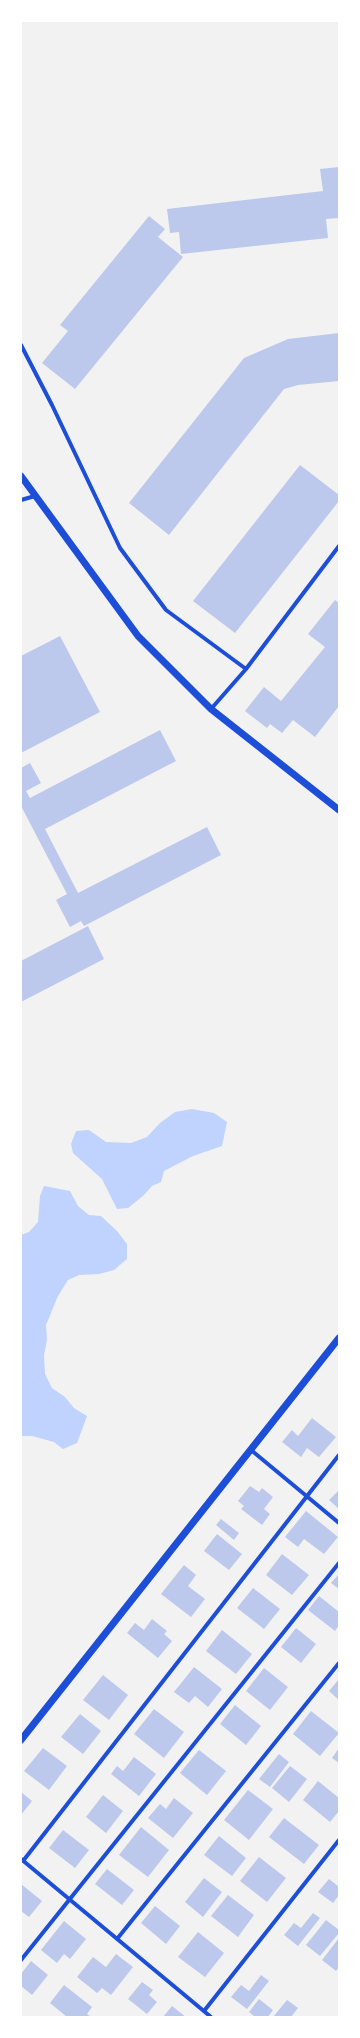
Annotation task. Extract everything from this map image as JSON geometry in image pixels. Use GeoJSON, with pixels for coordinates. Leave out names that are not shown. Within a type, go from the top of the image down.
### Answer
{"type":"FeatureCollection","features":[{"type":"Feature","properties":{"kind":"street"},"geometry":{"type":"LineString","coordinates":[[21,345],[52,405],[120,548],[166,610],[246,669]]}},
{"type":"Feature","properties":{"kind":"street"},"geometry":{"type":"LineString","coordinates":[[21,476],[138,636],[211,709],[339,810]]}},
{"type":"Feature","properties":{"kind":"street"},"geometry":{"type":"LineString","coordinates":[[21,500],[35,496]]}},
{"type":"Feature","properties":{"kind":"street"},"geometry":{"type":"LineString","coordinates":[[211,709],[246,669],[339,546]]}},
{"type":"Feature","properties":{"kind":"street"},"geometry":{"type":"LineString","coordinates":[[21,1740],[339,1338]]}},
{"type":"Feature","properties":{"kind":"street"},"geometry":{"type":"LineString","coordinates":[[251,1450],[339,1523]]}},
{"type":"Feature","properties":{"kind":"street"},"geometry":{"type":"LineString","coordinates":[[211,2017],[22,1860],[339,1455]]}},
{"type":"Feature","properties":{"kind":"street"},"geometry":{"type":"LineString","coordinates":[[21,1960],[339,1563]]}},
{"type":"Feature","properties":{"kind":"street"},"geometry":{"type":"LineString","coordinates":[[117,1939],[339,1663]]}},
{"type":"Feature","properties":{"kind":"street"},"geometry":{"type":"LineString","coordinates":[[204,2011],[339,1840]]}},
{"type":"Feature","properties":{"kind":"water"},"geometry":{"type":"Polygon","coordinates":[[[192,1109],[214,1113],[227,1122],[222,1146],[193,1156],[164,1171],[161,1182],[152,1186],[143,1196],[128,1208],[117,1209],[102,1179],[73,1153],[71,1144],[76,1131],[89,1130],[106,1142],[131,1143],[147,1137],[160,1123],[175,1112],[192,1109]]]}},
{"type":"Feature","properties":{"kind":"water"},"geometry":{"type":"Polygon","coordinates":[[[44,1186],[70,1191],[78,1206],[89,1215],[101,1216],[117,1231],[127,1244],[127,1259],[114,1270],[99,1274],[79,1275],[68,1280],[58,1296],[46,1325],[47,1340],[44,1355],[45,1374],[52,1388],[65,1397],[74,1408],[87,1416],[77,1443],[63,1449],[54,1442],[32,1436],[21,1436],[21,1235],[29,1232],[38,1222],[40,1196],[44,1186]]]}},
{"type":"Feature","properties":{"kind":"building"},"geometry":{"type":"Polygon","coordinates":[[[339,167],[339,218],[326,219],[328,238],[181,254],[179,232],[170,233],[167,209],[323,191],[320,169],[339,167]]]}},
{"type":"Feature","properties":{"kind":"building"},"geometry":{"type":"Polygon","coordinates":[[[149,216],[165,229],[158,237],[183,257],[75,389],[42,363],[68,331],[60,325],[149,216]]]}},
{"type":"Feature","properties":{"kind":"building"},"geometry":{"type":"Polygon","coordinates":[[[339,333],[339,381],[298,385],[284,389],[169,535],[129,503],[244,358],[288,339],[339,333]]]}},
{"type":"Feature","properties":{"kind":"building"},"geometry":{"type":"Polygon","coordinates":[[[300,465],[339,495],[339,501],[235,633],[193,601],[300,465]]]}},
{"type":"Feature","properties":{"kind":"building"},"geometry":{"type":"Polygon","coordinates":[[[335,600],[339,603],[339,706],[315,737],[293,720],[282,733],[270,724],[267,728],[245,711],[264,687],[281,701],[325,647],[308,634],[335,600]]]}},
{"type":"Feature","properties":{"kind":"building"},"geometry":{"type":"Polygon","coordinates":[[[60,636],[100,712],[21,753],[21,656],[60,636]]]}},
{"type":"Feature","properties":{"kind":"building"},"geometry":{"type":"Polygon","coordinates":[[[160,730],[176,761],[45,829],[78,893],[207,827],[221,855],[84,926],[81,921],[70,927],[56,900],[67,894],[21,806],[21,768],[30,763],[41,783],[26,791],[30,798],[160,730]]]}},
{"type":"Feature","properties":{"kind":"building"},"geometry":{"type":"Polygon","coordinates":[[[88,926],[104,959],[21,1002],[21,961],[88,926]]]}},
{"type":"Feature","properties":{"kind":"building"},"geometry":{"type":"Polygon","coordinates":[[[312,1418],[336,1437],[319,1457],[307,1448],[301,1457],[282,1442],[292,1430],[298,1436],[312,1418]]]}},
{"type":"Feature","properties":{"kind":"building"},"geometry":{"type":"Polygon","coordinates":[[[250,1486],[259,1492],[262,1488],[273,1497],[264,1509],[270,1514],[262,1525],[241,1509],[244,1506],[238,1501],[250,1486]]]}},
{"type":"Feature","properties":{"kind":"building"},"geometry":{"type":"Polygon","coordinates":[[[339,1490],[339,1509],[329,1500],[339,1490]]]}},
{"type":"Feature","properties":{"kind":"building"},"geometry":{"type":"Polygon","coordinates":[[[306,1511],[338,1537],[324,1554],[304,1539],[298,1547],[285,1537],[306,1511]]]}},
{"type":"Feature","properties":{"kind":"building"},"geometry":{"type":"Polygon","coordinates":[[[221,1519],[239,1533],[234,1540],[216,1525],[221,1519]]]}},
{"type":"Feature","properties":{"kind":"building"},"geometry":{"type":"Polygon","coordinates":[[[217,1534],[242,1554],[229,1570],[204,1551],[217,1534]]]}},
{"type":"Feature","properties":{"kind":"building"},"geometry":{"type":"Polygon","coordinates":[[[282,1554],[309,1575],[292,1595],[266,1575],[282,1554]]]}},
{"type":"Feature","properties":{"kind":"building"},"geometry":{"type":"Polygon","coordinates":[[[184,1565],[196,1575],[188,1586],[205,1599],[191,1617],[161,1594],[184,1565]]]}},
{"type":"Feature","properties":{"kind":"building"},"geometry":{"type":"Polygon","coordinates":[[[339,1574],[339,1589],[331,1583],[339,1574]]]}},
{"type":"Feature","properties":{"kind":"building"},"geometry":{"type":"Polygon","coordinates":[[[253,1588],[280,1609],[264,1629],[237,1608],[253,1588]]]}},
{"type":"Feature","properties":{"kind":"building"},"geometry":{"type":"Polygon","coordinates":[[[319,1596],[339,1612],[339,1625],[335,1631],[308,1610],[319,1596]]]}},
{"type":"Feature","properties":{"kind":"building"},"geometry":{"type":"Polygon","coordinates":[[[152,1619],[167,1631],[164,1634],[172,1641],[158,1658],[127,1633],[135,1623],[144,1630],[152,1619]]]}},
{"type":"Feature","properties":{"kind":"building"},"geometry":{"type":"Polygon","coordinates":[[[296,1628],[316,1644],[301,1663],[281,1647],[296,1628]]]}},
{"type":"Feature","properties":{"kind":"building"},"geometry":{"type":"Polygon","coordinates":[[[222,1630],[252,1654],[236,1674],[206,1651],[222,1630]]]}},
{"type":"Feature","properties":{"kind":"building"},"geometry":{"type":"Polygon","coordinates":[[[194,1667],[222,1689],[208,1707],[195,1696],[189,1703],[174,1692],[194,1667]]]}},
{"type":"Feature","properties":{"kind":"building"},"geometry":{"type":"Polygon","coordinates":[[[264,1668],[288,1687],[270,1710],[246,1691],[264,1668]]]}},
{"type":"Feature","properties":{"kind":"building"},"geometry":{"type":"Polygon","coordinates":[[[103,1675],[128,1695],[109,1720],[83,1700],[103,1675]]]}},
{"type":"Feature","properties":{"kind":"building"},"geometry":{"type":"Polygon","coordinates":[[[339,1679],[339,1700],[329,1691],[339,1679]]]}},
{"type":"Feature","properties":{"kind":"building"},"geometry":{"type":"Polygon","coordinates":[[[235,1705],[261,1726],[246,1745],[220,1724],[235,1705]]]}},
{"type":"Feature","properties":{"kind":"building"},"geometry":{"type":"Polygon","coordinates":[[[154,1709],[184,1732],[164,1758],[134,1734],[154,1709]]]}},
{"type":"Feature","properties":{"kind":"building"},"geometry":{"type":"Polygon","coordinates":[[[311,1711],[339,1733],[320,1756],[293,1734],[311,1711]]]}},
{"type":"Feature","properties":{"kind":"building"},"geometry":{"type":"Polygon","coordinates":[[[80,1714],[101,1731],[83,1754],[61,1737],[80,1714]]]}},
{"type":"Feature","properties":{"kind":"building"},"geometry":{"type":"Polygon","coordinates":[[[43,1748],[67,1766],[49,1790],[24,1771],[43,1748]]]}},
{"type":"Feature","properties":{"kind":"building"},"geometry":{"type":"Polygon","coordinates":[[[339,1748],[339,1763],[332,1758],[339,1748]]]}},
{"type":"Feature","properties":{"kind":"building"},"geometry":{"type":"Polygon","coordinates":[[[199,1750],[226,1771],[207,1795],[180,1773],[199,1750]]]}},
{"type":"Feature","properties":{"kind":"building"},"geometry":{"type":"Polygon","coordinates":[[[279,1754],[289,1762],[270,1787],[259,1779],[279,1754]]]}},
{"type":"Feature","properties":{"kind":"building"},"geometry":{"type":"Polygon","coordinates":[[[134,1757],[156,1774],[139,1796],[111,1774],[117,1766],[123,1771],[134,1757]]]}},
{"type":"Feature","properties":{"kind":"building"},"geometry":{"type":"Polygon","coordinates":[[[290,1766],[307,1779],[289,1802],[272,1788],[290,1766]]]}},
{"type":"Feature","properties":{"kind":"building"},"geometry":{"type":"Polygon","coordinates":[[[318,1781],[339,1798],[339,1811],[330,1822],[303,1800],[318,1781]]]}},
{"type":"Feature","properties":{"kind":"building"},"geometry":{"type":"Polygon","coordinates":[[[248,1790],[273,1809],[249,1840],[224,1820],[248,1790]]]}},
{"type":"Feature","properties":{"kind":"building"},"geometry":{"type":"Polygon","coordinates":[[[21,1792],[32,1801],[21,1815],[21,1792]]]}},
{"type":"Feature","properties":{"kind":"building"},"geometry":{"type":"Polygon","coordinates":[[[103,1795],[123,1811],[106,1833],[86,1817],[103,1795]]]}},
{"type":"Feature","properties":{"kind":"building"},"geometry":{"type":"Polygon","coordinates":[[[174,1798],[193,1813],[173,1838],[148,1818],[160,1804],[166,1809],[174,1798]]]}},
{"type":"Feature","properties":{"kind":"building"},"geometry":{"type":"Polygon","coordinates":[[[284,1818],[319,1845],[304,1864],[269,1837],[284,1818]]]}},
{"type":"Feature","properties":{"kind":"building"},"geometry":{"type":"Polygon","coordinates":[[[141,1827],[169,1850],[148,1877],[119,1855],[141,1827]]]}},
{"type":"Feature","properties":{"kind":"building"},"geometry":{"type":"Polygon","coordinates":[[[63,1830],[89,1850],[75,1868],[49,1848],[63,1830]]]}},
{"type":"Feature","properties":{"kind":"building"},"geometry":{"type":"Polygon","coordinates":[[[219,1836],[246,1858],[232,1876],[204,1855],[219,1836]]]}},
{"type":"Feature","properties":{"kind":"building"},"geometry":{"type":"Polygon","coordinates":[[[259,1857],[286,1878],[267,1902],[240,1881],[259,1857]]]}},
{"type":"Feature","properties":{"kind":"building"},"geometry":{"type":"Polygon","coordinates":[[[107,1869],[134,1890],[122,1905],[95,1884],[107,1869]]]}},
{"type":"Feature","properties":{"kind":"building"},"geometry":{"type":"Polygon","coordinates":[[[204,1878],[222,1892],[203,1917],[185,1902],[204,1878]]]}},
{"type":"Feature","properties":{"kind":"building"},"geometry":{"type":"Polygon","coordinates":[[[329,1879],[339,1887],[339,1895],[333,1903],[318,1892],[329,1879]]]}},
{"type":"Feature","properties":{"kind":"building"},"geometry":{"type":"Polygon","coordinates":[[[21,1884],[42,1901],[29,1917],[21,1911],[21,1884]]]}},
{"type":"Feature","properties":{"kind":"building"},"geometry":{"type":"Polygon","coordinates":[[[228,1895],[254,1915],[238,1937],[211,1916],[228,1895]]]}},
{"type":"Feature","properties":{"kind":"building"},"geometry":{"type":"Polygon","coordinates":[[[155,1906],[180,1926],[166,1944],[141,1923],[155,1906]]]}},
{"type":"Feature","properties":{"kind":"building"},"geometry":{"type":"Polygon","coordinates":[[[313,1913],[320,1918],[298,1946],[284,1935],[294,1923],[301,1928],[313,1913]]]}},
{"type":"Feature","properties":{"kind":"building"},"geometry":{"type":"Polygon","coordinates":[[[326,1920],[339,1930],[339,1933],[320,1956],[306,1945],[326,1920]]]}},
{"type":"Feature","properties":{"kind":"building"},"geometry":{"type":"Polygon","coordinates":[[[64,1921],[86,1939],[70,1959],[64,1954],[57,1963],[41,1950],[64,1921]]]}},
{"type":"Feature","properties":{"kind":"building"},"geometry":{"type":"Polygon","coordinates":[[[198,1932],[224,1953],[205,1977],[178,1957],[198,1932]]]}},
{"type":"Feature","properties":{"kind":"building"},"geometry":{"type":"Polygon","coordinates":[[[339,1938],[339,1967],[336,1971],[322,1960],[339,1938]]]}},
{"type":"Feature","properties":{"kind":"building"},"geometry":{"type":"Polygon","coordinates":[[[116,1954],[133,1967],[111,1995],[102,1988],[97,1993],[77,1977],[93,1957],[106,1967],[116,1954]]]}},
{"type":"Feature","properties":{"kind":"building"},"geometry":{"type":"Polygon","coordinates":[[[31,1961],[48,1975],[32,1995],[21,1986],[21,1974],[31,1961]]]}},
{"type":"Feature","properties":{"kind":"building"},"geometry":{"type":"Polygon","coordinates":[[[261,1975],[269,1981],[247,2009],[231,1997],[241,1985],[249,1991],[261,1975]]]}},
{"type":"Feature","properties":{"kind":"building"},"geometry":{"type":"Polygon","coordinates":[[[142,1982],[153,1990],[149,1995],[157,2002],[147,2014],[128,1999],[142,1982]]]}},
{"type":"Feature","properties":{"kind":"building"},"geometry":{"type":"Polygon","coordinates":[[[64,1985],[92,2007],[87,2014],[91,2017],[67,2017],[50,2003],[64,1985]]]}},
{"type":"Feature","properties":{"kind":"building"},"geometry":{"type":"Polygon","coordinates":[[[259,1999],[273,2010],[268,2017],[255,2017],[249,2012],[259,1999]]]}},
{"type":"Feature","properties":{"kind":"building"},"geometry":{"type":"Polygon","coordinates":[[[287,2000],[298,2008],[291,2017],[273,2017],[287,2000]]]}},
{"type":"Feature","properties":{"kind":"building"},"geometry":{"type":"Polygon","coordinates":[[[172,2006],[186,2017],[163,2017],[172,2006]]]}}]}
